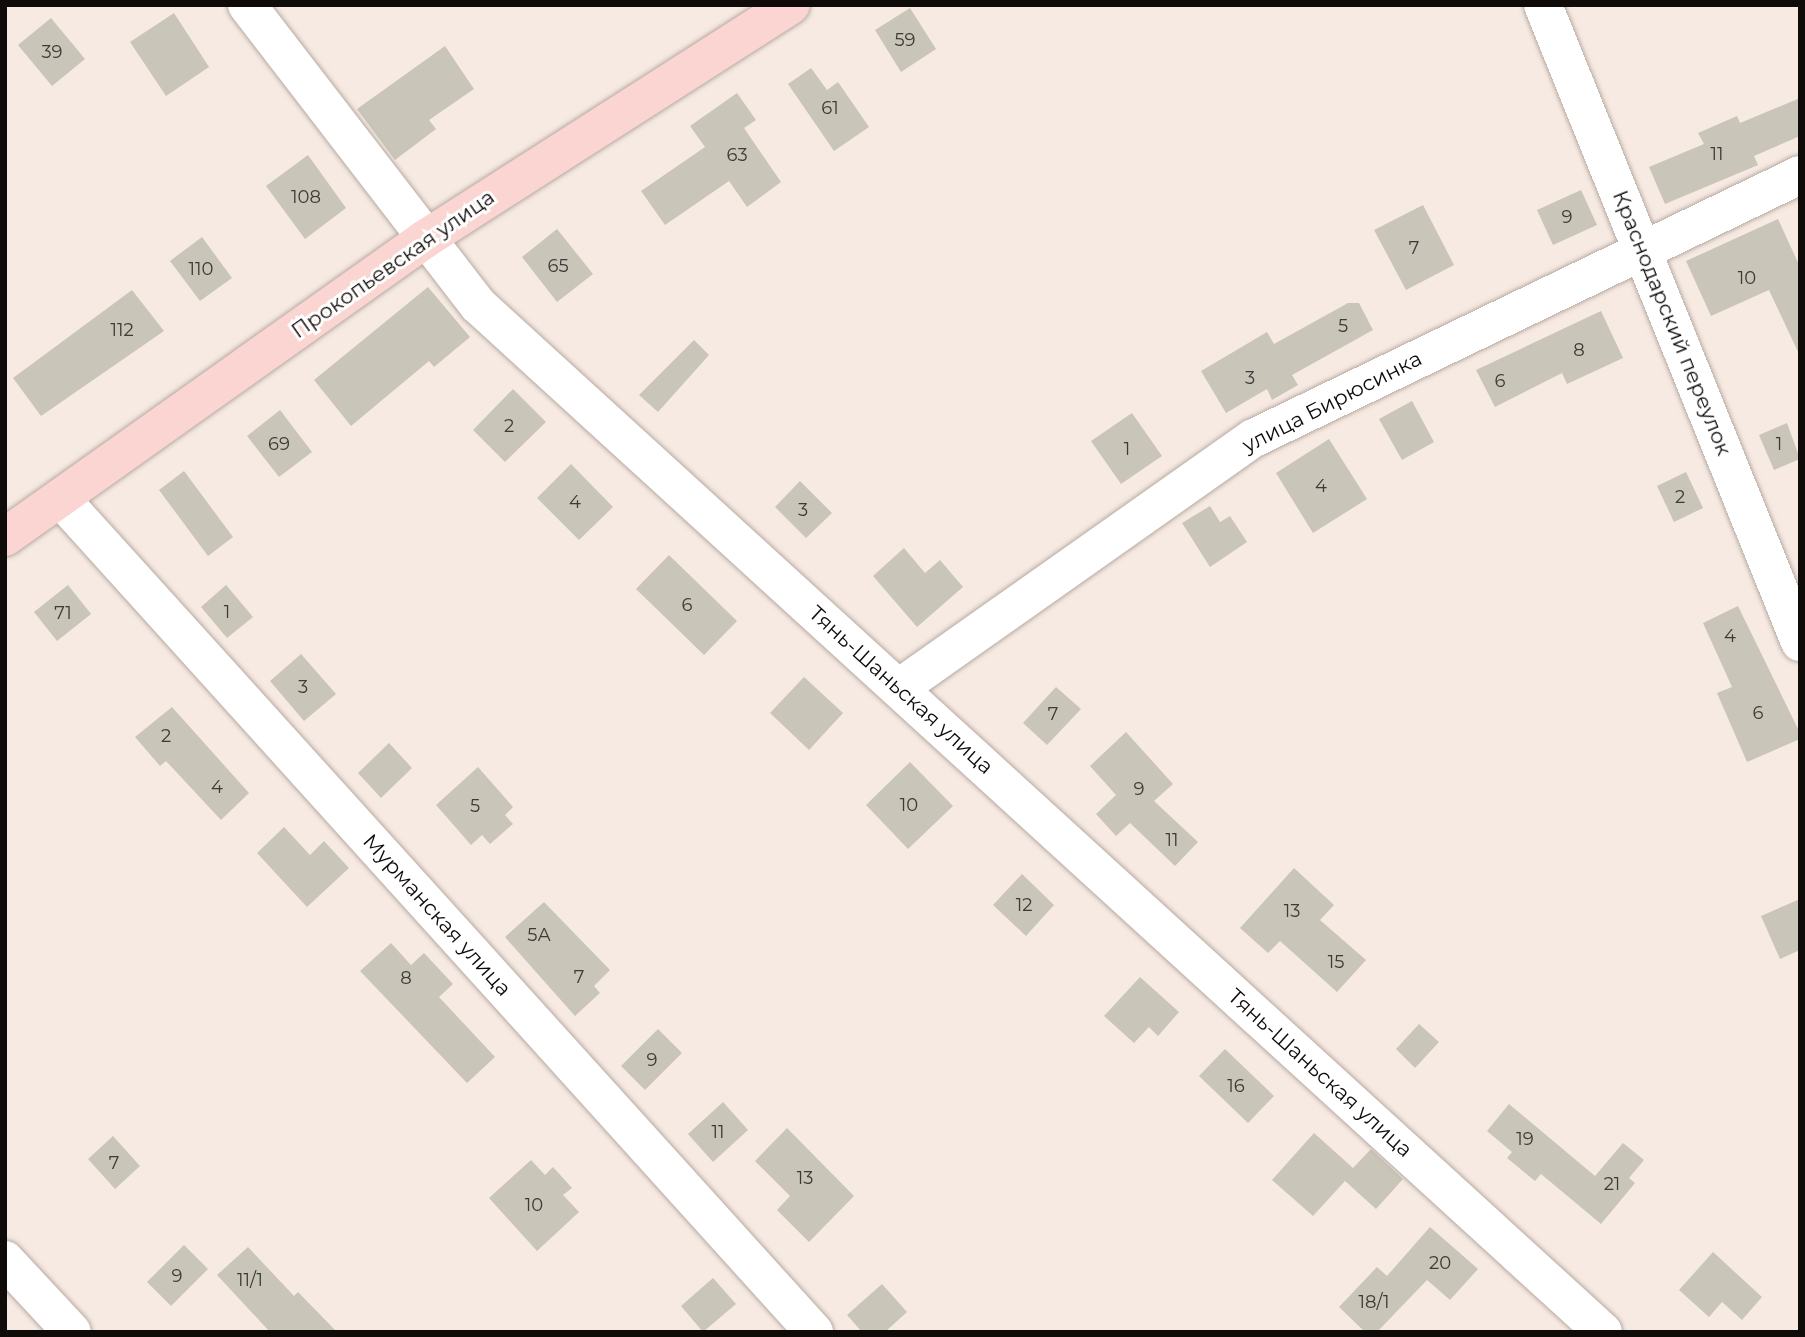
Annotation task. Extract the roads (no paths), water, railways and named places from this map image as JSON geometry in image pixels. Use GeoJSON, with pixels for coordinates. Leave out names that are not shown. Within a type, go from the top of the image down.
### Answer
{"type":"FeatureCollection","features":[{"type":"Feature","properties":{"kind":"main road","name":"Прокопьевская улица"},"geometry":{"type":"LineString","coordinates":[[5,537],[425,239],[791,5]]}},
{"type":"Feature","properties":{"kind":"street","name":"Тянь-Шаньская улица"},"geometry":{"type":"LineString","coordinates":[[247,5],[478,305],[1603,1332]]}},
{"type":"Feature","properties":{"kind":"street","name":"Краснодарский переулок"},"geometry":{"type":"LineString","coordinates":[[1544,5],[1800,642]]}},
{"type":"Feature","properties":{"kind":"street","name":"улица Бирюсинка"},"geometry":{"type":"LineString","coordinates":[[899,688],[1254,438],[1642,248],[1800,175]]}},
{"type":"Feature","properties":{"kind":"street","name":"Мурманская улица"},"geometry":{"type":"LineString","coordinates":[[61,499],[814,1332]]}},
{"type":"Feature","properties":{"kind":"street"},"geometry":{"type":"LineString","coordinates":[[5,1260],[72,1332]]}}]}
